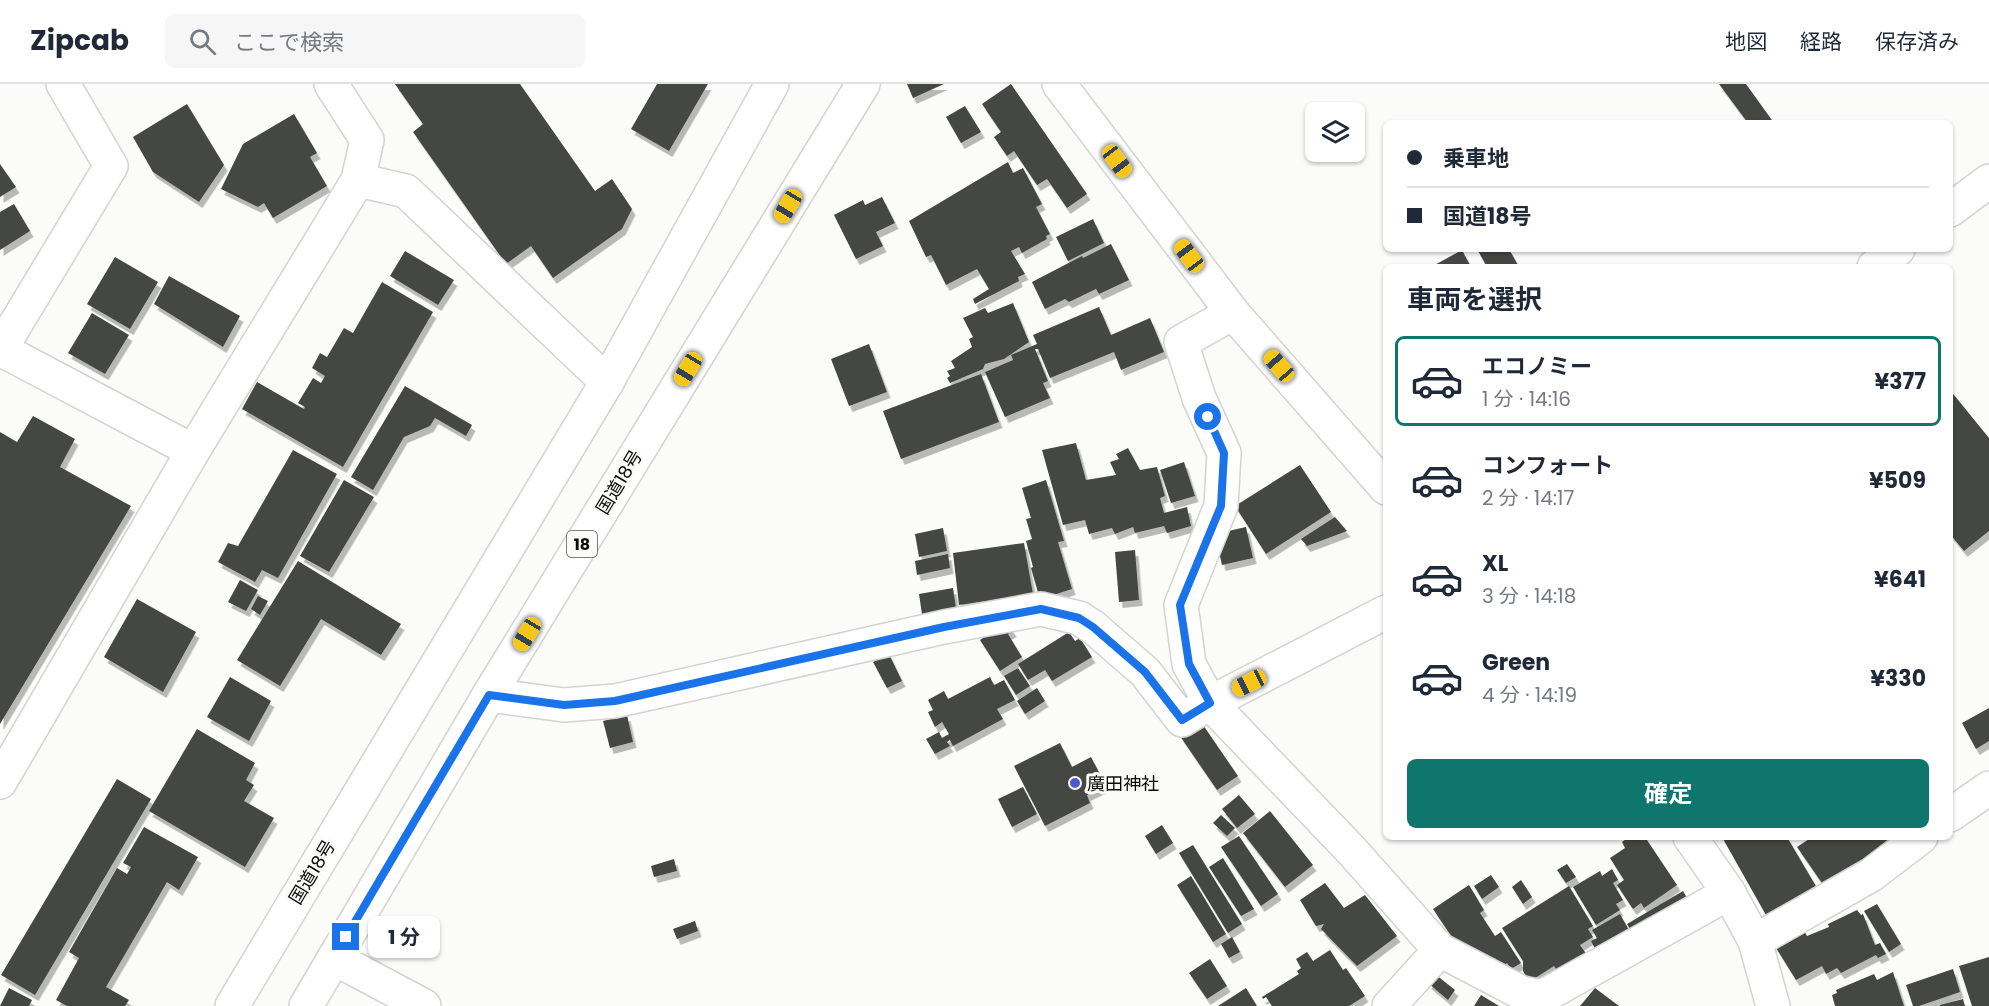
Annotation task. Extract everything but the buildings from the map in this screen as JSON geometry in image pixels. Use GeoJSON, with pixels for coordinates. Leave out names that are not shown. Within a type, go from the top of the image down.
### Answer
{"type":"FeatureCollection","features":[{"type":"Feature","properties":{"kind":"main road"},"geometry":{"type":"LineString","coordinates":[[63,84],[111,166],[0,349],[193,451]]}},
{"type":"Feature","properties":{"kind":"main road"},"geometry":{"type":"LineString","coordinates":[[0,782],[193,451],[358,180],[367,140],[331,84]]}},
{"type":"Feature","properties":{"kind":"main road","name":"国道18号"},"geometry":{"type":"LineString","coordinates":[[232,1006],[607,382],[772,84]]}},
{"type":"Feature","properties":{"kind":"main road","name":"国道18号"},"geometry":{"type":"LineString","coordinates":[[306,1006],[489,695],[863,84]]}},
{"type":"Feature","properties":{"kind":"main road"},"geometry":{"type":"LineString","coordinates":[[1059,84],[1233,314],[1383,485]]}},
{"type":"Feature","properties":{"kind":"main road"},"geometry":{"type":"LineString","coordinates":[[358,180],[406,191],[607,382]]}},
{"type":"Feature","properties":{"kind":"main road"},"geometry":{"type":"LineString","coordinates":[[1953,208],[1989,181]]}},
{"type":"Feature","properties":{"kind":"main road"},"geometry":{"type":"LineString","coordinates":[[1878,264],[1894,252]]}},
{"type":"Feature","properties":{"kind":"main road"},"geometry":{"type":"LineString","coordinates":[[1233,314],[1181,342],[1199,398],[1224,453],[1221,506],[1180,605],[1189,664],[1210,703],[1352,851],[1440,950],[1522,993],[1542,997],[1729,893]]}},
{"type":"Feature","properties":{"kind":"main road"},"geometry":{"type":"LineString","coordinates":[[489,695],[564,705],[615,701],[944,627],[1041,609],[1079,618],[1093,627],[1145,672],[1182,720],[1210,703],[1383,614]]}},
{"type":"Feature","properties":{"kind":"main road"},"geometry":{"type":"LineString","coordinates":[[1953,813],[1989,788]]}},
{"type":"Feature","properties":{"kind":"main road"},"geometry":{"type":"LineString","coordinates":[[1692,840],[1729,893],[1755,941],[1773,1006]]}},
{"type":"Feature","properties":{"kind":"main road"},"geometry":{"type":"LineString","coordinates":[[1755,941],[1871,875],[1917,840]]}},
{"type":"Feature","properties":{"kind":"main road"},"geometry":{"type":"LineString","coordinates":[[1389,1006],[1440,950]]}},
{"type":"Feature","properties":{"kind":"main road"},"geometry":{"type":"LineString","coordinates":[[334,957],[424,1006]]}},
{"type":"Feature","properties":{"kind":"place","name":"廣田神社"},"geometry":{"type":"Point","coordinates":[1075,783]}},
{"type":"Feature","properties":{"kind":"route"},"geometry":{"type":"LineString","coordinates":[[346,937],[489,695],[564,705],[615,701],[944,627],[1041,609],[1079,618],[1093,627],[1145,672],[1182,720],[1210,703],[1189,664],[1180,605],[1221,506],[1224,453],[1208,417]]}}]}
